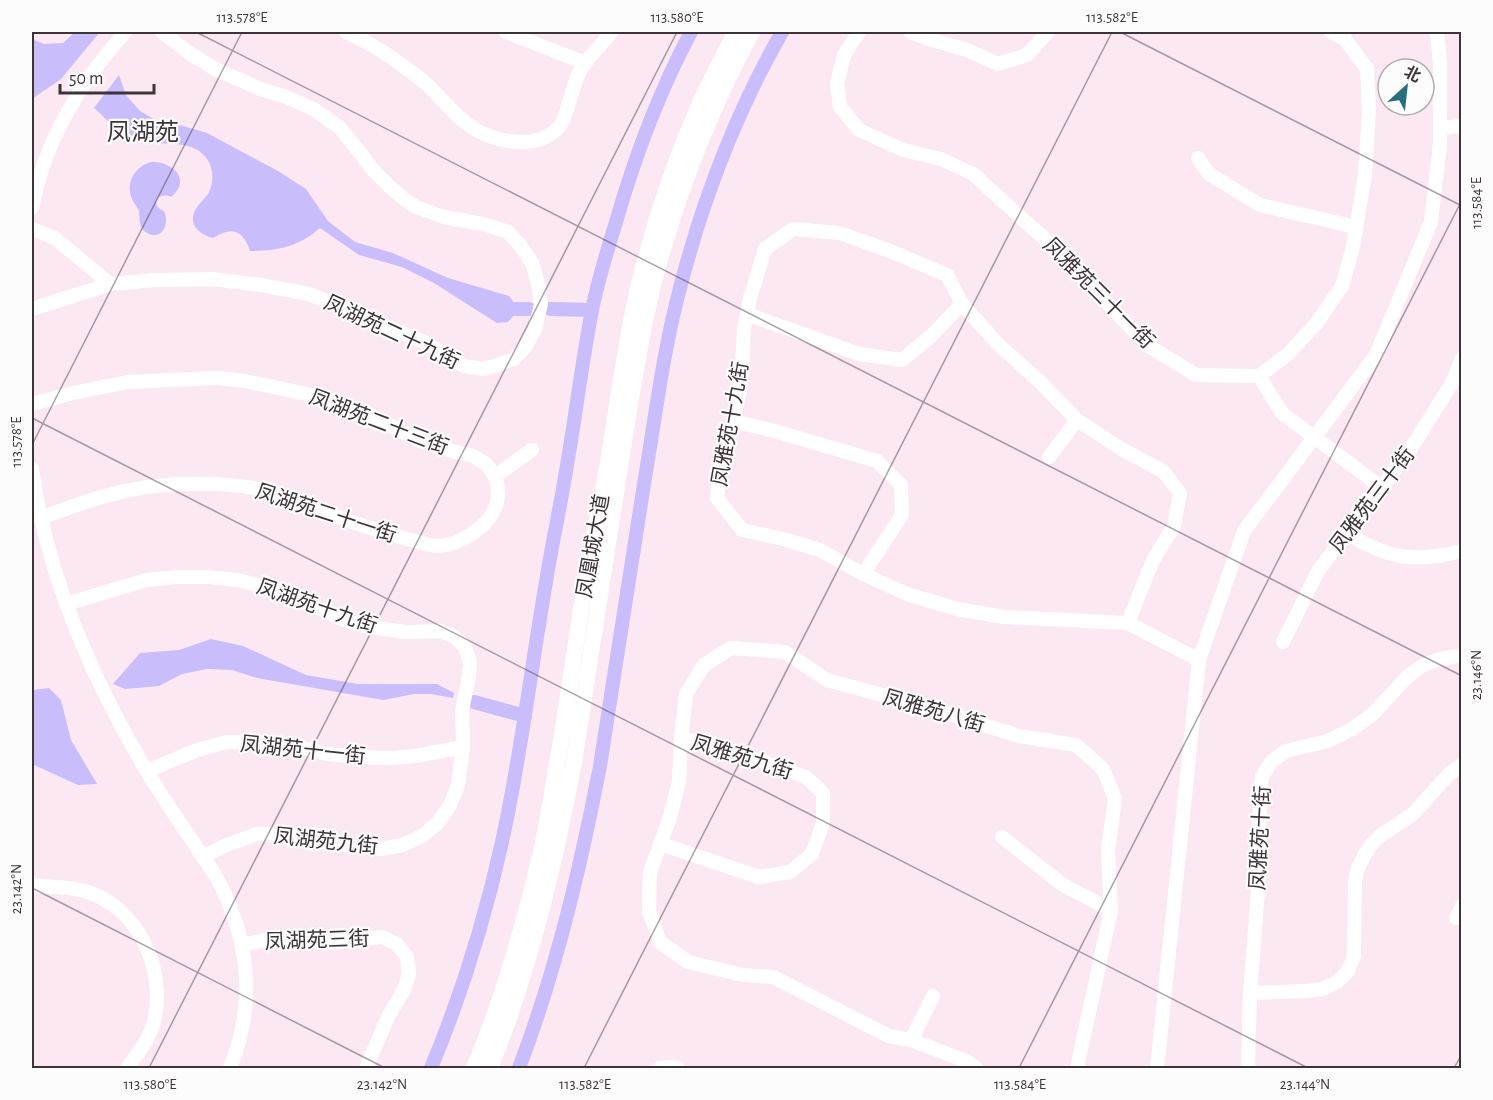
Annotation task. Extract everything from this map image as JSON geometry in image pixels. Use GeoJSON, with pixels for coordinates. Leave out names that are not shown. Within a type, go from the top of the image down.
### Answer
{"type":"FeatureCollection","features":[{"type":"Feature","properties":{"kind":"main road","name":"凤凰城大道"},"geometry":{"type":"LineString","coordinates":[[474,1068],[515,949],[551,801],[585,588],[632,317],[643,270],[685,138],[736,32]]}},
{"type":"Feature","properties":{"kind":"main road","name":"凤凰城大道"},"geometry":{"type":"LineString","coordinates":[[490,1068],[530,954],[562,820],[634,380],[654,283],[672,219],[693,159],[720,94],[752,32]]}},
{"type":"Feature","properties":{"kind":"street"},"geometry":{"type":"LineString","coordinates":[[32,204],[48,153],[72,104],[91,74],[125,32]]}},
{"type":"Feature","properties":{"kind":"street","name":"凤湖苑二十九街"},"geometry":{"type":"LineString","coordinates":[[32,309],[110,284],[212,279],[261,285],[309,294],[424,342],[464,366],[483,369],[514,359],[525,347],[535,329],[541,304],[538,283],[532,263],[520,245],[507,232],[487,225],[444,217],[416,207],[390,188],[340,129],[315,110],[215,69],[162,32]]}},
{"type":"Feature","properties":{"kind":"street"},"geometry":{"type":"LineString","coordinates":[[346,32],[402,64],[431,88],[466,123],[484,135],[506,141],[527,142],[546,138],[560,125],[579,72],[611,32]]}},
{"type":"Feature","properties":{"kind":"street"},"geometry":{"type":"LineString","coordinates":[[507,32],[585,63]]}},
{"type":"Feature","properties":{"kind":"street","name":"凤雅苑三十一街"},"geometry":{"type":"LineString","coordinates":[[859,32],[844,55],[837,83],[840,107],[859,130],[903,150],[941,159],[973,174],[1058,251],[1147,345],[1196,375],[1259,376]]}},
{"type":"Feature","properties":{"kind":"street"},"geometry":{"type":"LineString","coordinates":[[910,32],[967,50],[998,64],[1027,55],[1048,32]]}},
{"type":"Feature","properties":{"kind":"street"},"geometry":{"type":"LineString","coordinates":[[1331,32],[1345,39],[1367,69],[1369,110],[1365,175],[1353,248],[1341,286],[1316,324],[1288,354],[1259,376],[1282,413],[1382,488]]}},
{"type":"Feature","properties":{"kind":"street"},"geometry":{"type":"LineString","coordinates":[[1157,1068],[1199,660],[1244,531],[1376,355],[1431,222],[1440,144],[1440,63],[1437,32]]}},
{"type":"Feature","properties":{"kind":"street"},"geometry":{"type":"LineString","coordinates":[[1440,128],[1461,126]]}},
{"type":"Feature","properties":{"kind":"street"},"geometry":{"type":"LineString","coordinates":[[1198,158],[1209,174],[1260,205],[1356,226]]}},
{"type":"Feature","properties":{"kind":"street","name":"凤雅苑十九街"},"geometry":{"type":"LineString","coordinates":[[793,229],[840,233],[890,251],[946,276],[962,304],[999,345],[1038,380],[1077,420],[1123,450],[1163,471],[1180,493],[1174,526],[1153,560],[1128,622],[1004,617],[957,609],[907,594],[863,574],[820,550],[742,530],[717,498],[722,460],[741,386],[744,328],[750,298],[765,249],[793,229]]}},
{"type":"Feature","properties":{"kind":"street"},"geometry":{"type":"LineString","coordinates":[[32,230],[55,238],[110,284]]}},
{"type":"Feature","properties":{"kind":"street"},"geometry":{"type":"LineString","coordinates":[[747,314],[860,354],[902,360],[931,336],[962,304]]}},
{"type":"Feature","properties":{"kind":"street","name":"凤雅苑三十街"},"geometry":{"type":"LineString","coordinates":[[1283,642],[1318,572],[1410,450],[1452,383],[1461,358]]}},
{"type":"Feature","properties":{"kind":"street","name":"凤湖苑二十三街"},"geometry":{"type":"LineString","coordinates":[[32,404],[128,382],[217,378],[245,381],[316,396],[367,413],[418,440],[439,448],[473,456],[486,464],[495,476]]}},
{"type":"Feature","properties":{"kind":"street"},"geometry":{"type":"LineString","coordinates":[[1049,457],[1077,420]]}},
{"type":"Feature","properties":{"kind":"street"},"geometry":{"type":"LineString","coordinates":[[733,421],[878,461],[901,485],[902,514],[863,574]]}},
{"type":"Feature","properties":{"kind":"street"},"geometry":{"type":"LineString","coordinates":[[495,476],[532,450]]}},
{"type":"Feature","properties":{"kind":"street"},"geometry":{"type":"LineString","coordinates":[[32,469],[49,552],[79,640],[98,682],[147,771],[224,890],[238,926],[246,983],[246,1003],[239,1041],[230,1068]]}},
{"type":"Feature","properties":{"kind":"street","name":"凤湖苑二十一街"},"geometry":{"type":"LineString","coordinates":[[41,518],[104,496],[132,490],[198,484],[228,485],[270,492],[367,527],[438,546],[458,542],[467,537],[489,517],[497,505],[499,490],[495,476]]}},
{"type":"Feature","properties":{"kind":"street"},"geometry":{"type":"LineString","coordinates":[[1347,533],[1377,550],[1410,558],[1445,556],[1461,551]]}},
{"type":"Feature","properties":{"kind":"street","name":"凤湖苑十九街"},"geometry":{"type":"LineString","coordinates":[[66,604],[146,580],[208,577],[238,580],[268,588],[364,626],[405,632],[441,631],[455,637],[465,647],[470,662],[462,711],[464,747]]}},
{"type":"Feature","properties":{"kind":"street"},"geometry":{"type":"LineString","coordinates":[[1128,622],[1199,660]]}},
{"type":"Feature","properties":{"kind":"street","name":"凤雅苑八街"},"geometry":{"type":"LineString","coordinates":[[681,739],[686,694],[704,665],[731,648],[785,652],[827,680],[934,709],[1019,736],[1076,745],[1103,769],[1115,799],[1108,851],[1111,910],[1077,1068]]}},
{"type":"Feature","properties":{"kind":"street","name":"凤雅苑十街"},"geometry":{"type":"LineString","coordinates":[[1248,1068],[1262,776],[1272,761],[1286,751],[1328,741],[1352,729],[1373,714],[1407,677],[1423,665],[1461,655]]}},
{"type":"Feature","properties":{"kind":"street","name":"凤雅苑九街"},"geometry":{"type":"LineString","coordinates":[[661,844],[759,877],[790,872],[812,854],[823,823],[823,793],[806,777],[713,744],[681,739],[679,782],[670,817],[650,872],[649,910],[660,942],[688,962],[743,975],[773,977],[889,1036],[911,1040],[966,1061],[976,1068]]}},
{"type":"Feature","properties":{"kind":"street","name":"凤湖苑十一街"},"geometry":{"type":"LineString","coordinates":[[147,771],[197,750],[227,742],[282,743],[327,754],[369,758],[415,756],[464,747]]}},
{"type":"Feature","properties":{"kind":"street","name":"凤湖苑九街"},"geometry":{"type":"LineString","coordinates":[[203,857],[224,846],[257,834],[290,835],[327,843],[381,849],[402,845],[422,836],[438,823],[450,805],[458,785],[464,747]]}},
{"type":"Feature","properties":{"kind":"street"},"geometry":{"type":"LineString","coordinates":[[1250,993],[1323,989],[1337,982],[1348,971],[1354,956],[1355,880],[1364,856],[1380,836],[1413,814],[1449,774],[1461,765]]}},
{"type":"Feature","properties":{"kind":"street"},"geometry":{"type":"LineString","coordinates":[[1002,837],[1063,885],[1111,910]]}},
{"type":"Feature","properties":{"kind":"street"},"geometry":{"type":"LineString","coordinates":[[32,885],[71,888],[95,895],[117,909],[135,927],[148,949],[156,974],[157,999],[153,1025],[142,1048],[127,1068]]}},
{"type":"Feature","properties":{"kind":"street","name":"凤湖苑三街"},"geometry":{"type":"LineString","coordinates":[[242,945],[269,939],[331,944],[381,937],[397,944],[407,957],[409,974],[404,990],[385,1024],[366,1068]]}},
{"type":"Feature","properties":{"kind":"street"},"geometry":{"type":"LineString","coordinates":[[911,1040],[933,996]]}},
{"type":"Feature","properties":{"kind":"street"},"geometry":{"type":"LineString","coordinates":[[659,1068],[678,1068]]}},
{"type":"Feature","properties":{"kind":"shaded area"},"geometry":{"type":"Polygon","coordinates":[[[75,32],[100,32],[61,79],[32,99],[32,39],[44,44],[63,43],[75,32]]]}},
{"type":"Feature","properties":{"kind":"shaded area"},"geometry":{"type":"Polygon","coordinates":[[[119,75],[126,95],[140,111],[159,122],[207,133],[278,171],[306,189],[328,221],[355,242],[393,253],[448,278],[509,296],[515,304],[515,314],[508,322],[497,323],[434,283],[402,267],[359,255],[320,228],[296,244],[260,251],[250,251],[244,238],[236,232],[226,232],[213,238],[205,235],[195,226],[193,218],[195,210],[208,194],[211,186],[212,172],[207,159],[195,148],[180,144],[148,142],[128,134],[115,127],[94,108],[119,75]]]}},
{"type":"Feature","properties":{"kind":"shaded area"},"geometry":{"type":"Polygon","coordinates":[[[151,162],[173,168],[180,178],[177,191],[171,197],[162,196],[157,200],[157,206],[164,211],[166,221],[163,230],[157,235],[147,233],[142,229],[139,211],[130,193],[131,181],[136,171],[151,162]]]}},
{"type":"Feature","properties":{"kind":"shaded area"},"geometry":{"type":"Polygon","coordinates":[[[211,639],[243,646],[306,675],[358,684],[437,684],[454,693],[453,698],[414,694],[383,700],[257,678],[232,670],[207,669],[182,674],[159,686],[125,689],[113,684],[140,653],[179,650],[211,639]]]}},
{"type":"Feature","properties":{"kind":"shaded area"},"geometry":{"type":"Polygon","coordinates":[[[49,688],[61,700],[71,740],[97,784],[78,785],[32,764],[32,690],[49,688]]]}},
{"type":"Feature","properties":{"kind":"waterway"},"geometry":{"type":"LineString","coordinates":[[431,1068],[471,957],[502,842],[515,777],[548,567],[565,480],[588,329],[597,288],[623,197],[640,149],[668,78],[691,32]]}},
{"type":"Feature","properties":{"kind":"waterway"},"geometry":{"type":"LineString","coordinates":[[519,1068],[556,957],[592,805],[660,386],[680,288],[699,222],[723,156],[750,93],[782,32]]}},
{"type":"Feature","properties":{"kind":"waterway"},"geometry":{"type":"LineString","coordinates":[[515,309],[529,309]]}},
{"type":"Feature","properties":{"kind":"waterway"},"geometry":{"type":"LineString","coordinates":[[550,309],[592,310]]}},
{"type":"Feature","properties":{"kind":"waterway"},"geometry":{"type":"LineString","coordinates":[[474,702],[525,716]]}},
{"type":"Feature","properties":{"kind":"district","name":"凤湖苑"},"geometry":{"type":"Point","coordinates":[143,132]}}]}
